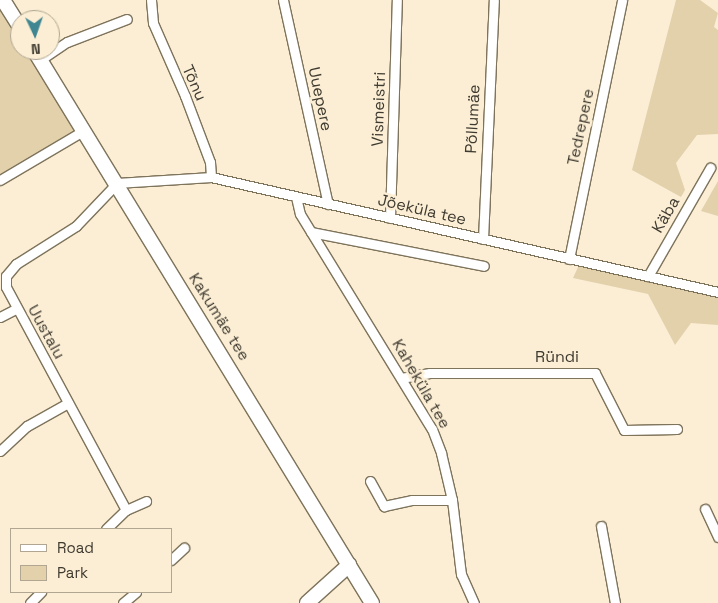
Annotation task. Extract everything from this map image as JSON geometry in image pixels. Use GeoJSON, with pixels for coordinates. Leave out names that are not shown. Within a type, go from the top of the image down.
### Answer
{"type":"FeatureCollection","features":[{"type":"Feature","properties":{"kind":"street"},"geometry":{"type":"LineString","coordinates":[[3,0],[10,11]]}},
{"type":"Feature","properties":{"kind":"street","name":"Tõnu"},"geometry":{"type":"LineString","coordinates":[[151,0],[153,23],[185,96],[210,162],[211,177]]}},
{"type":"Feature","properties":{"kind":"street","name":"Uuepere"},"geometry":{"type":"LineString","coordinates":[[283,0],[328,204]]}},
{"type":"Feature","properties":{"kind":"street","name":"Vismeistri"},"geometry":{"type":"LineString","coordinates":[[390,218],[397,0]]}},
{"type":"Feature","properties":{"kind":"street","name":"Põllumäe"},"geometry":{"type":"LineString","coordinates":[[483,239],[494,0]]}},
{"type":"Feature","properties":{"kind":"street","name":"Tedrepere"},"geometry":{"type":"LineString","coordinates":[[569,259],[622,0]]}},
{"type":"Feature","properties":{"kind":"street"},"geometry":{"type":"LineString","coordinates":[[60,45],[126,19]]}},
{"type":"Feature","properties":{"kind":"street","name":"Kakumäe tee"},"geometry":{"type":"LineString","coordinates":[[40,60],[372,603]]}},
{"type":"Feature","properties":{"kind":"street"},"geometry":{"type":"LineString","coordinates":[[0,180],[84,130]]}},
{"type":"Feature","properties":{"kind":"street","name":"Käba"},"geometry":{"type":"LineString","coordinates":[[648,276],[710,168]]}},
{"type":"Feature","properties":{"kind":"street","name":"Jõeküla tee"},"geometry":{"type":"LineString","coordinates":[[116,183],[211,177],[718,292]]}},
{"type":"Feature","properties":{"kind":"street","name":"Uustalu"},"geometry":{"type":"LineString","coordinates":[[116,183],[76,226],[16,264],[6,276],[6,288],[126,510]]}},
{"type":"Feature","properties":{"kind":"street","name":"Kaheküla tee"},"geometry":{"type":"LineString","coordinates":[[296,197],[300,214],[432,430],[442,453],[452,500],[461,574],[474,603]]}},
{"type":"Feature","properties":{"kind":"street"},"geometry":{"type":"LineString","coordinates":[[312,232],[484,266]]}},
{"type":"Feature","properties":{"kind":"street"},"geometry":{"type":"LineString","coordinates":[[0,317],[16,309]]}},
{"type":"Feature","properties":{"kind":"street","name":"Ründi"},"geometry":{"type":"LineString","coordinates":[[401,378],[430,373],[595,373],[624,430],[677,428]]}},
{"type":"Feature","properties":{"kind":"street"},"geometry":{"type":"LineString","coordinates":[[0,451],[27,426],[68,403]]}},
{"type":"Feature","properties":{"kind":"street"},"geometry":{"type":"LineString","coordinates":[[370,481],[384,506],[412,500],[452,500]]}},
{"type":"Feature","properties":{"kind":"street"},"geometry":{"type":"LineString","coordinates":[[107,528],[126,510],[146,501]]}},
{"type":"Feature","properties":{"kind":"street"},"geometry":{"type":"LineString","coordinates":[[705,508],[718,537]]}},
{"type":"Feature","properties":{"kind":"street"},"geometry":{"type":"LineString","coordinates":[[601,526],[615,603]]}},
{"type":"Feature","properties":{"kind":"street"},"geometry":{"type":"LineString","coordinates":[[172,559],[184,548]]}},
{"type":"Feature","properties":{"kind":"street"},"geometry":{"type":"LineString","coordinates":[[307,603],[349,565]]}},
{"type":"Feature","properties":{"kind":"street"},"geometry":{"type":"LineString","coordinates":[[30,603],[41,593]]}},
{"type":"Feature","properties":{"kind":"street"},"geometry":{"type":"LineString","coordinates":[[124,603],[135,593]]}},
{"type":"Feature","properties":{"kind":"green space"},"geometry":{"type":"Polygon","coordinates":[[[676,0],[700,0],[718,13],[714,27],[718,30],[718,134],[697,135],[676,163],[685,190],[681,197],[632,170],[676,0]]]}},
{"type":"Feature","properties":{"kind":"green space"},"geometry":{"type":"Polygon","coordinates":[[[0,9],[10,25],[10,60],[31,60],[76,132],[0,177],[0,9]]]}},
{"type":"Feature","properties":{"kind":"green space"},"geometry":{"type":"Polygon","coordinates":[[[718,181],[718,216],[701,211],[718,181]]]}},
{"type":"Feature","properties":{"kind":"green space"},"geometry":{"type":"Polygon","coordinates":[[[579,265],[718,297],[718,325],[691,323],[675,345],[648,294],[573,278],[579,265]]]}}]}
